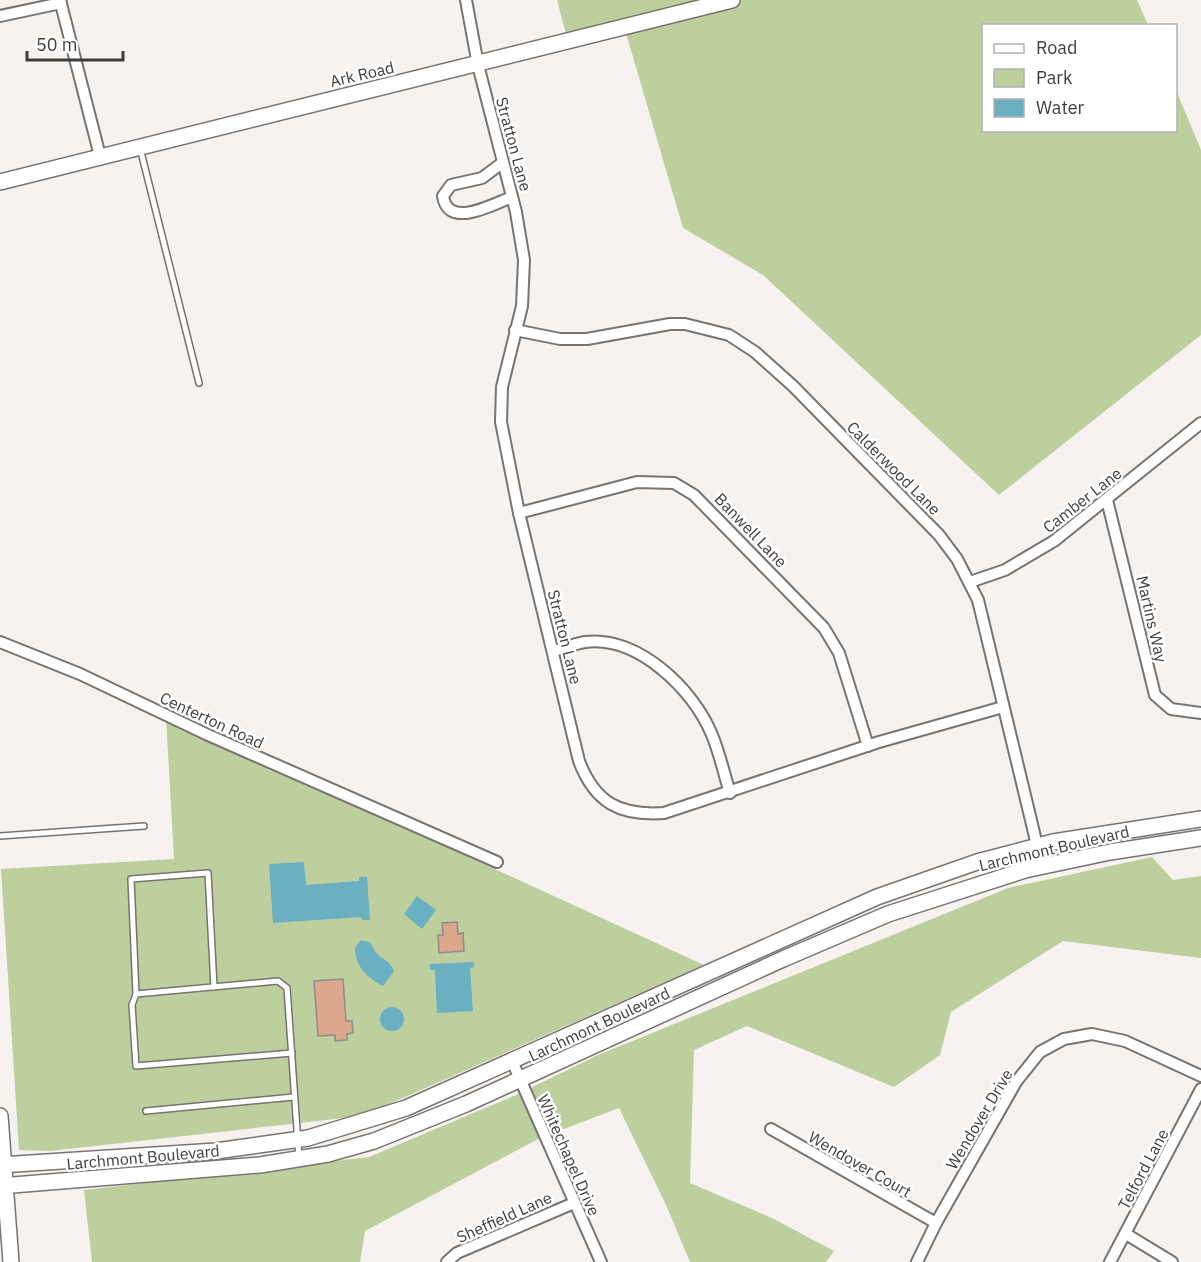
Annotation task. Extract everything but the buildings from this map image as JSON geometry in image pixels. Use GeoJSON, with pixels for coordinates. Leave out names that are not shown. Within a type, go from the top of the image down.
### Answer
{"type":"FeatureCollection","features":[{"type":"Feature","properties":{"kind":"street","name":"Stratton Lane"},"geometry":{"type":"LineString","coordinates":[[466,0],[477,65],[520,228],[525,275],[522,306],[504,370],[500,405],[519,513],[579,761],[593,790],[604,800],[633,812],[656,814],[678,810],[868,747],[1003,707]]}},
{"type":"Feature","properties":{"kind":"street","name":"Ark Road"},"geometry":{"type":"LineString","coordinates":[[0,182],[732,0]]}},
{"type":"Feature","properties":{"kind":"street"},"geometry":{"type":"LineString","coordinates":[[0,16],[60,1],[99,156]]}},
{"type":"Feature","properties":{"kind":"street"},"geometry":{"type":"LineString","coordinates":[[502,163],[482,178],[451,185],[443,196],[444,204],[448,210],[464,214],[512,197]]}},
{"type":"Feature","properties":{"kind":"street","name":"Calderwood Lane"},"geometry":{"type":"LineString","coordinates":[[515,330],[560,339],[587,339],[670,324],[707,327],[729,335],[755,352],[793,386],[939,535],[957,559],[970,582],[978,600],[1042,866]]}},
{"type":"Feature","properties":{"kind":"street","name":"Camber Lane"},"geometry":{"type":"LineString","coordinates":[[970,582],[1005,570],[1034,554],[1107,500],[1201,423]]}},
{"type":"Feature","properties":{"kind":"street","name":"Banwell Lane"},"geometry":{"type":"LineString","coordinates":[[519,513],[637,482],[674,483],[694,495],[813,615],[828,634],[848,678],[868,747]]}},
{"type":"Feature","properties":{"kind":"street","name":"Martins Way"},"geometry":{"type":"LineString","coordinates":[[1107,500],[1155,695],[1171,709],[1201,712]]}},
{"type":"Feature","properties":{"kind":"street","name":"Centerton Road"},"geometry":{"type":"LineString","coordinates":[[0,642],[80,674],[206,734],[497,862]]}},
{"type":"Feature","properties":{"kind":"street"},"geometry":{"type":"LineString","coordinates":[[554,651],[585,642],[605,643],[634,650],[650,659],[666,673],[701,715],[712,734],[730,793]]}},
{"type":"Feature","properties":{"kind":"street","name":"Larchmont Boulevard"},"geometry":{"type":"LineString","coordinates":[[1,1164],[216,1151],[297,1139],[406,1108],[877,897],[978,862],[1037,846],[1130,828],[1201,819]]}},
{"type":"Feature","properties":{"kind":"street","name":"Larchmont Boulevard"},"geometry":{"type":"LineString","coordinates":[[2,1185],[155,1175],[299,1160],[328,1154],[396,1133],[520,1080],[880,918],[942,895],[1042,866],[1119,850],[1201,838]]}},
{"type":"Feature","properties":{"kind":"street","name":"Wendover Drive"},"geometry":{"type":"LineString","coordinates":[[917,1262],[936,1223],[1016,1082],[1040,1052],[1064,1039],[1092,1034],[1125,1041],[1201,1076]]}},
{"type":"Feature","properties":{"kind":"street","name":"Whitechapel Drive"},"geometry":{"type":"LineString","coordinates":[[512,1061],[601,1262]]}},
{"type":"Feature","properties":{"kind":"street","name":"Telford Lane"},"geometry":{"type":"LineString","coordinates":[[1110,1262],[1201,1089]]}},
{"type":"Feature","properties":{"kind":"street"},"geometry":{"type":"LineString","coordinates":[[0,1116],[2,1185],[11,1262]]}},
{"type":"Feature","properties":{"kind":"street","name":"Wendover Court"},"geometry":{"type":"LineString","coordinates":[[771,1130],[936,1223]]}},
{"type":"Feature","properties":{"kind":"street","name":"Sheffield Lane"},"geometry":{"type":"LineString","coordinates":[[447,1262],[457,1253],[574,1203]]}},
{"type":"Feature","properties":{"kind":"street"},"geometry":{"type":"LineString","coordinates":[[1126,1234],[1172,1262]]}},
{"type":"Feature","properties":{"kind":"lane"},"geometry":{"type":"LineString","coordinates":[[140,146],[199,383]]}},
{"type":"Feature","properties":{"kind":"lane"},"geometry":{"type":"LineString","coordinates":[[0,836],[144,826]]}},
{"type":"Feature","properties":{"kind":"lane"},"geometry":{"type":"LineString","coordinates":[[214,987],[208,873],[131,879],[136,994],[132,1005],[136,1066],[292,1053]]}},
{"type":"Feature","properties":{"kind":"lane"},"geometry":{"type":"LineString","coordinates":[[136,994],[278,981],[287,988],[299,1160]]}},
{"type":"Feature","properties":{"kind":"lane"},"geometry":{"type":"LineString","coordinates":[[146,1111],[294,1097]]}},
{"type":"Feature","properties":{"kind":"green space"},"geometry":{"type":"Polygon","coordinates":[[[557,0],[1137,0],[1148,24],[982,24],[982,132],[1177,132],[1177,92],[1201,150],[1201,335],[999,495],[763,275],[683,228],[626,33],[569,45],[557,0]]]}},
{"type":"Feature","properties":{"kind":"green space"},"geometry":{"type":"Polygon","coordinates":[[[166,718],[704,965],[362,1116],[50,1151],[19,1150],[1,869],[174,859],[166,718]]]}},
{"type":"Feature","properties":{"kind":"green space"},"geometry":{"type":"Polygon","coordinates":[[[1152,857],[1173,880],[1201,876],[1201,958],[1063,941],[951,1012],[940,1055],[894,1087],[747,1026],[694,1050],[690,1183],[772,1218],[834,1251],[826,1262],[690,1262],[666,1205],[619,1108],[540,1138],[365,1231],[360,1262],[92,1262],[84,1190],[369,1157],[516,1095],[598,1055],[1008,888],[1152,857]]]}},
{"type":"Feature","properties":{"kind":"water"},"geometry":{"type":"Polygon","coordinates":[[[304,862],[306,885],[359,881],[359,877],[367,877],[370,920],[362,920],[361,917],[273,923],[269,864],[304,862]]]}},
{"type":"Feature","properties":{"kind":"water"},"geometry":{"type":"Polygon","coordinates":[[[417,896],[436,910],[422,929],[404,914],[417,896]]]}},
{"type":"Feature","properties":{"kind":"water"},"geometry":{"type":"Polygon","coordinates":[[[361,940],[371,943],[376,953],[392,966],[394,971],[383,986],[372,979],[357,961],[355,948],[361,940]]]}},
{"type":"Feature","properties":{"kind":"water"},"geometry":{"type":"Polygon","coordinates":[[[474,962],[474,967],[470,968],[473,1011],[437,1013],[435,970],[430,970],[430,964],[474,962]]]}},
{"type":"Feature","properties":{"kind":"water"},"geometry":{"type":"Polygon","coordinates":[[[392,1007],[397,1008],[403,1014],[403,1024],[397,1030],[392,1031],[387,1030],[381,1024],[380,1019],[381,1014],[387,1008],[392,1007]]]}}]}
